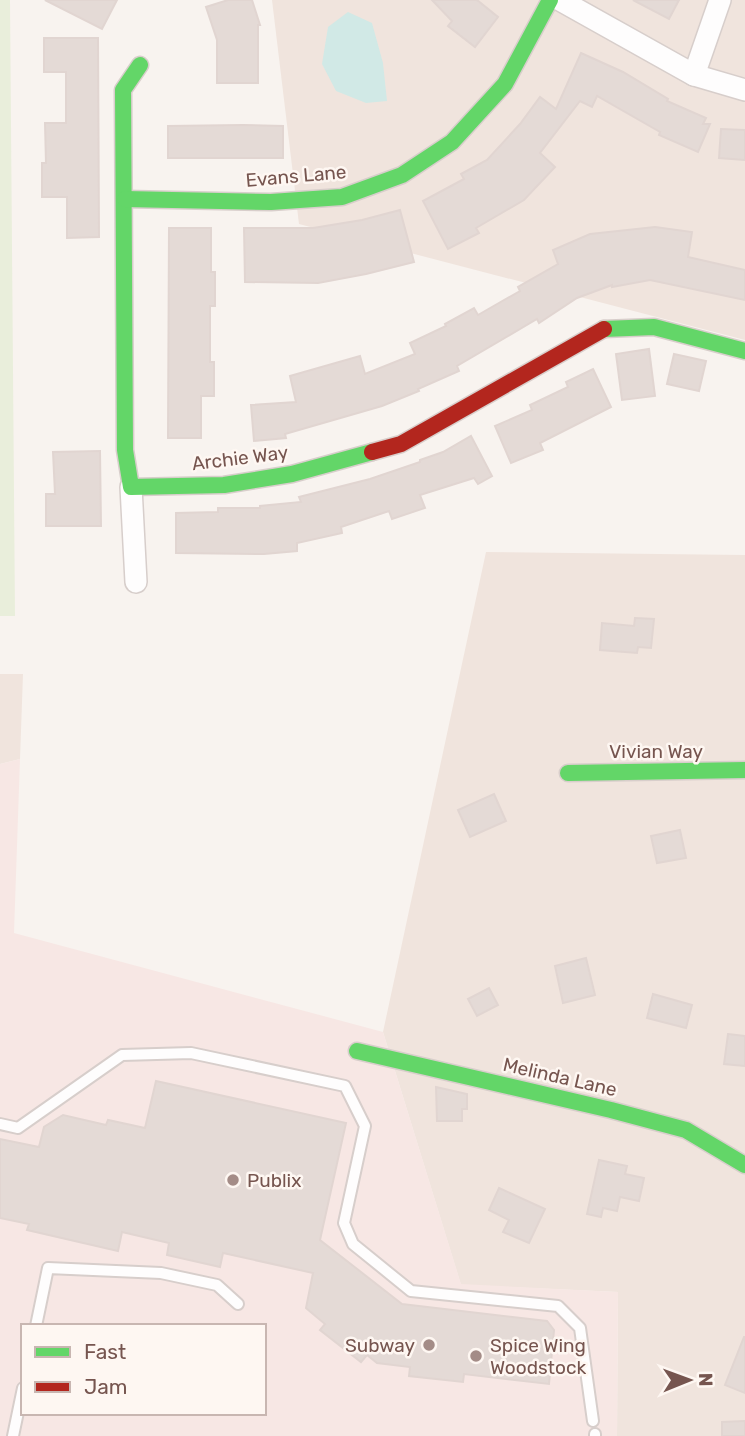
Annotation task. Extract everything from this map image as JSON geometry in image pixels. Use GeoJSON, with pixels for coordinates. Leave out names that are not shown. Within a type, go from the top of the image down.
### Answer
{"type":"FeatureCollection","features":[{"type":"Feature","properties":{"kind":"street","name":"Evans Lane"},"geometry":{"type":"LineString","coordinates":[[125,199],[271,202],[342,197],[402,176],[452,142],[505,83],[550,0]]}},
{"type":"Feature","properties":{"kind":"street"},"geometry":{"type":"LineString","coordinates":[[560,0],[694,75],[745,90]]}},
{"type":"Feature","properties":{"kind":"street"},"geometry":{"type":"LineString","coordinates":[[694,75],[720,0]]}},
{"type":"Feature","properties":{"kind":"street"},"geometry":{"type":"LineString","coordinates":[[136,582],[131,487],[125,450],[123,90],[140,65]]}},
{"type":"Feature","properties":{"kind":"street","name":"Archie Way"},"geometry":{"type":"LineString","coordinates":[[131,487],[224,485],[292,474],[401,444],[605,328],[654,327],[745,351]]}},
{"type":"Feature","properties":{"kind":"street","name":"Vivian Way"},"geometry":{"type":"LineString","coordinates":[[568,773],[745,770]]}},
{"type":"Feature","properties":{"kind":"street","name":"Melinda Lane"},"geometry":{"type":"LineString","coordinates":[[357,1051],[686,1130],[745,1165]]}},
{"type":"Feature","properties":{"kind":"lane"},"geometry":{"type":"LineString","coordinates":[[0,1124],[18,1128],[122,1055],[191,1053],[345,1086],[365,1126],[344,1223],[353,1244],[411,1292],[558,1306],[580,1328],[593,1421]]}},
{"type":"Feature","properties":{"kind":"lane"},"geometry":{"type":"LineString","coordinates":[[36,1324],[48,1268],[161,1273],[217,1285],[238,1304]]}},
{"type":"Feature","properties":{"kind":"lane"},"geometry":{"type":"LineString","coordinates":[[13,1436],[21,1398]]}},
{"type":"Feature","properties":{"kind":"shaded area"},"geometry":{"type":"Polygon","coordinates":[[[272,0],[745,0],[745,340],[299,224],[272,0]]]}},
{"type":"Feature","properties":{"kind":"shaded area"},"geometry":{"type":"Polygon","coordinates":[[[486,552],[745,555],[745,1436],[617,1436],[618,1292],[461,1285],[383,1032],[486,552]]]}},
{"type":"Feature","properties":{"kind":"shaded area"},"geometry":{"type":"Polygon","coordinates":[[[0,674],[23,674],[20,759],[0,764],[0,674]]]}},
{"type":"Feature","properties":{"kind":"shaded area"},"geometry":{"type":"Polygon","coordinates":[[[20,759],[14,933],[383,1032],[461,1284],[618,1292],[617,1436],[0,1436],[0,764],[20,759]]]}},
{"type":"Feature","properties":{"kind":"green space"},"geometry":{"type":"Polygon","coordinates":[[[0,0],[10,0],[15,616],[0,616],[0,0]]]}},
{"type":"Feature","properties":{"kind":"water"},"geometry":{"type":"Polygon","coordinates":[[[348,12],[372,23],[383,63],[387,101],[366,103],[336,91],[322,64],[328,27],[348,12]]]}},
{"type":"Feature","properties":{"kind":"building"},"geometry":{"type":"Polygon","coordinates":[[[45,0],[117,0],[102,29],[45,0]]]}},
{"type":"Feature","properties":{"kind":"building"},"geometry":{"type":"Polygon","coordinates":[[[228,0],[252,0],[260,25],[258,83],[217,83],[217,40],[206,7],[228,0]]]}},
{"type":"Feature","properties":{"kind":"building"},"geometry":{"type":"Polygon","coordinates":[[[432,0],[477,0],[498,17],[475,47],[448,26],[452,21],[432,0]]]}},
{"type":"Feature","properties":{"kind":"building"},"geometry":{"type":"Polygon","coordinates":[[[633,0],[679,0],[669,19],[633,0]]]}},
{"type":"Feature","properties":{"kind":"building"},"geometry":{"type":"Polygon","coordinates":[[[44,38],[98,38],[99,237],[67,238],[67,197],[42,197],[42,163],[46,163],[45,123],[66,123],[66,72],[44,72],[44,38]]]}},
{"type":"Feature","properties":{"kind":"building"},"geometry":{"type":"Polygon","coordinates":[[[581,53],[623,72],[668,99],[667,101],[706,118],[703,124],[710,124],[698,152],[659,135],[660,132],[597,96],[592,107],[580,101],[540,153],[555,167],[524,200],[476,228],[479,233],[448,249],[423,201],[464,179],[461,174],[487,160],[540,97],[556,109],[581,53]]]}},
{"type":"Feature","properties":{"kind":"building"},"geometry":{"type":"Polygon","coordinates":[[[168,126],[283,126],[283,158],[168,158],[168,126]]]}},
{"type":"Feature","properties":{"kind":"building"},"geometry":{"type":"Polygon","coordinates":[[[721,129],[745,130],[745,160],[719,158],[721,129]]]}},
{"type":"Feature","properties":{"kind":"building"},"geometry":{"type":"Polygon","coordinates":[[[400,210],[414,262],[318,283],[245,282],[244,228],[313,228],[400,210]]]}},
{"type":"Feature","properties":{"kind":"building"},"geometry":{"type":"Polygon","coordinates":[[[655,227],[692,232],[688,257],[745,270],[745,300],[650,280],[612,285],[577,298],[539,323],[537,319],[457,366],[459,371],[418,389],[419,391],[382,406],[285,434],[286,438],[254,441],[251,405],[296,402],[290,376],[360,356],[365,374],[415,354],[410,343],[446,326],[445,324],[474,308],[478,315],[520,291],[518,287],[558,264],[553,250],[590,234],[655,227]]]}},
{"type":"Feature","properties":{"kind":"building"},"geometry":{"type":"Polygon","coordinates":[[[169,228],[211,228],[211,272],[215,272],[215,306],[210,306],[210,362],[214,362],[214,396],[201,396],[201,438],[168,438],[169,228]]]}},
{"type":"Feature","properties":{"kind":"building"},"geometry":{"type":"Polygon","coordinates":[[[649,349],[655,396],[622,400],[616,354],[649,349]]]}},
{"type":"Feature","properties":{"kind":"building"},"geometry":{"type":"Polygon","coordinates":[[[674,354],[706,361],[699,391],[667,384],[674,354]]]}},
{"type":"Feature","properties":{"kind":"building"},"geometry":{"type":"Polygon","coordinates":[[[593,369],[611,407],[540,443],[543,450],[511,463],[495,426],[532,410],[530,405],[568,387],[566,382],[593,369]]]}},
{"type":"Feature","properties":{"kind":"building"},"geometry":{"type":"Polygon","coordinates":[[[471,436],[492,476],[478,484],[474,478],[420,495],[425,508],[392,519],[389,511],[341,527],[342,533],[297,543],[297,551],[264,554],[176,553],[176,513],[218,512],[218,508],[260,508],[301,502],[299,497],[370,479],[420,462],[471,436]]]}},
{"type":"Feature","properties":{"kind":"building"},"geometry":{"type":"Polygon","coordinates":[[[100,451],[101,526],[46,526],[46,494],[55,494],[53,452],[100,451]]]}},
{"type":"Feature","properties":{"kind":"building"},"geometry":{"type":"Polygon","coordinates":[[[635,618],[654,619],[651,648],[638,647],[637,653],[600,650],[602,623],[634,626],[635,618]]]}},
{"type":"Feature","properties":{"kind":"building"},"geometry":{"type":"Polygon","coordinates":[[[494,794],[506,821],[470,837],[458,810],[494,794]]]}},
{"type":"Feature","properties":{"kind":"building"},"geometry":{"type":"Polygon","coordinates":[[[680,830],[686,858],[657,863],[651,836],[680,830]]]}},
{"type":"Feature","properties":{"kind":"building"},"geometry":{"type":"Polygon","coordinates":[[[586,958],[595,995],[563,1003],[555,966],[586,958]]]}},
{"type":"Feature","properties":{"kind":"building"},"geometry":{"type":"Polygon","coordinates":[[[489,988],[498,1005],[477,1016],[468,999],[489,988]]]}},
{"type":"Feature","properties":{"kind":"building"},"geometry":{"type":"Polygon","coordinates":[[[653,994],[692,1005],[686,1028],[647,1018],[653,994]]]}},
{"type":"Feature","properties":{"kind":"building"},"geometry":{"type":"Polygon","coordinates":[[[728,1034],[745,1036],[745,1066],[724,1064],[728,1034]]]}},
{"type":"Feature","properties":{"kind":"building"},"geometry":{"type":"Polygon","coordinates":[[[156,1081],[346,1123],[320,1240],[402,1304],[547,1321],[554,1330],[549,1384],[464,1374],[463,1382],[409,1376],[410,1367],[377,1363],[367,1355],[361,1362],[320,1330],[325,1324],[306,1308],[313,1273],[223,1253],[220,1267],[167,1255],[169,1243],[122,1232],[118,1251],[27,1230],[29,1224],[0,1218],[0,1139],[39,1147],[44,1127],[63,1115],[106,1125],[108,1120],[145,1128],[156,1081]]]}},
{"type":"Feature","properties":{"kind":"building"},"geometry":{"type":"Polygon","coordinates":[[[436,1087],[467,1094],[467,1109],[462,1109],[462,1121],[437,1121],[436,1087]]]}},
{"type":"Feature","properties":{"kind":"building"},"geometry":{"type":"Polygon","coordinates":[[[599,1160],[627,1166],[625,1174],[644,1178],[639,1201],[620,1197],[617,1211],[603,1208],[601,1217],[587,1214],[599,1160]]]}},
{"type":"Feature","properties":{"kind":"building"},"geometry":{"type":"Polygon","coordinates":[[[499,1188],[545,1209],[529,1243],[503,1232],[509,1220],[489,1210],[499,1188]]]}},
{"type":"Feature","properties":{"kind":"building"},"geometry":{"type":"Polygon","coordinates":[[[745,1337],[745,1393],[725,1385],[745,1337]]]}},
{"type":"Feature","properties":{"kind":"building"},"geometry":{"type":"Polygon","coordinates":[[[745,1421],[745,1436],[722,1436],[722,1422],[745,1421]]]}},
{"type":"Feature","properties":{"kind":"traffic: fast"},"geometry":{"type":"LineString","coordinates":[[125,199],[271,202],[342,197],[402,175],[452,142],[505,84],[550,0]]}},
{"type":"Feature","properties":{"kind":"traffic: fast"},"geometry":{"type":"LineString","coordinates":[[140,65],[123,90],[125,450],[131,487],[224,485],[292,474],[372,452]]}},
{"type":"Feature","properties":{"kind":"traffic: fast"},"geometry":{"type":"LineString","coordinates":[[604,329],[654,327],[745,351]]}},
{"type":"Feature","properties":{"kind":"traffic: fast"},"geometry":{"type":"LineString","coordinates":[[568,773],[745,770]]}},
{"type":"Feature","properties":{"kind":"traffic: fast"},"geometry":{"type":"LineString","coordinates":[[357,1051],[686,1130],[745,1165]]}},
{"type":"Feature","properties":{"kind":"traffic: jam"},"geometry":{"type":"LineString","coordinates":[[372,452],[401,444],[604,329]]}},
{"type":"Feature","properties":{"kind":"place","name":"Publix"},"geometry":{"type":"Point","coordinates":[233,1180]}},
{"type":"Feature","properties":{"kind":"place","name":"Subway"},"geometry":{"type":"Point","coordinates":[429,1345]}},
{"type":"Feature","properties":{"kind":"place","name":"Spice Wing Woodstock"},"geometry":{"type":"Point","coordinates":[476,1356]}}]}
